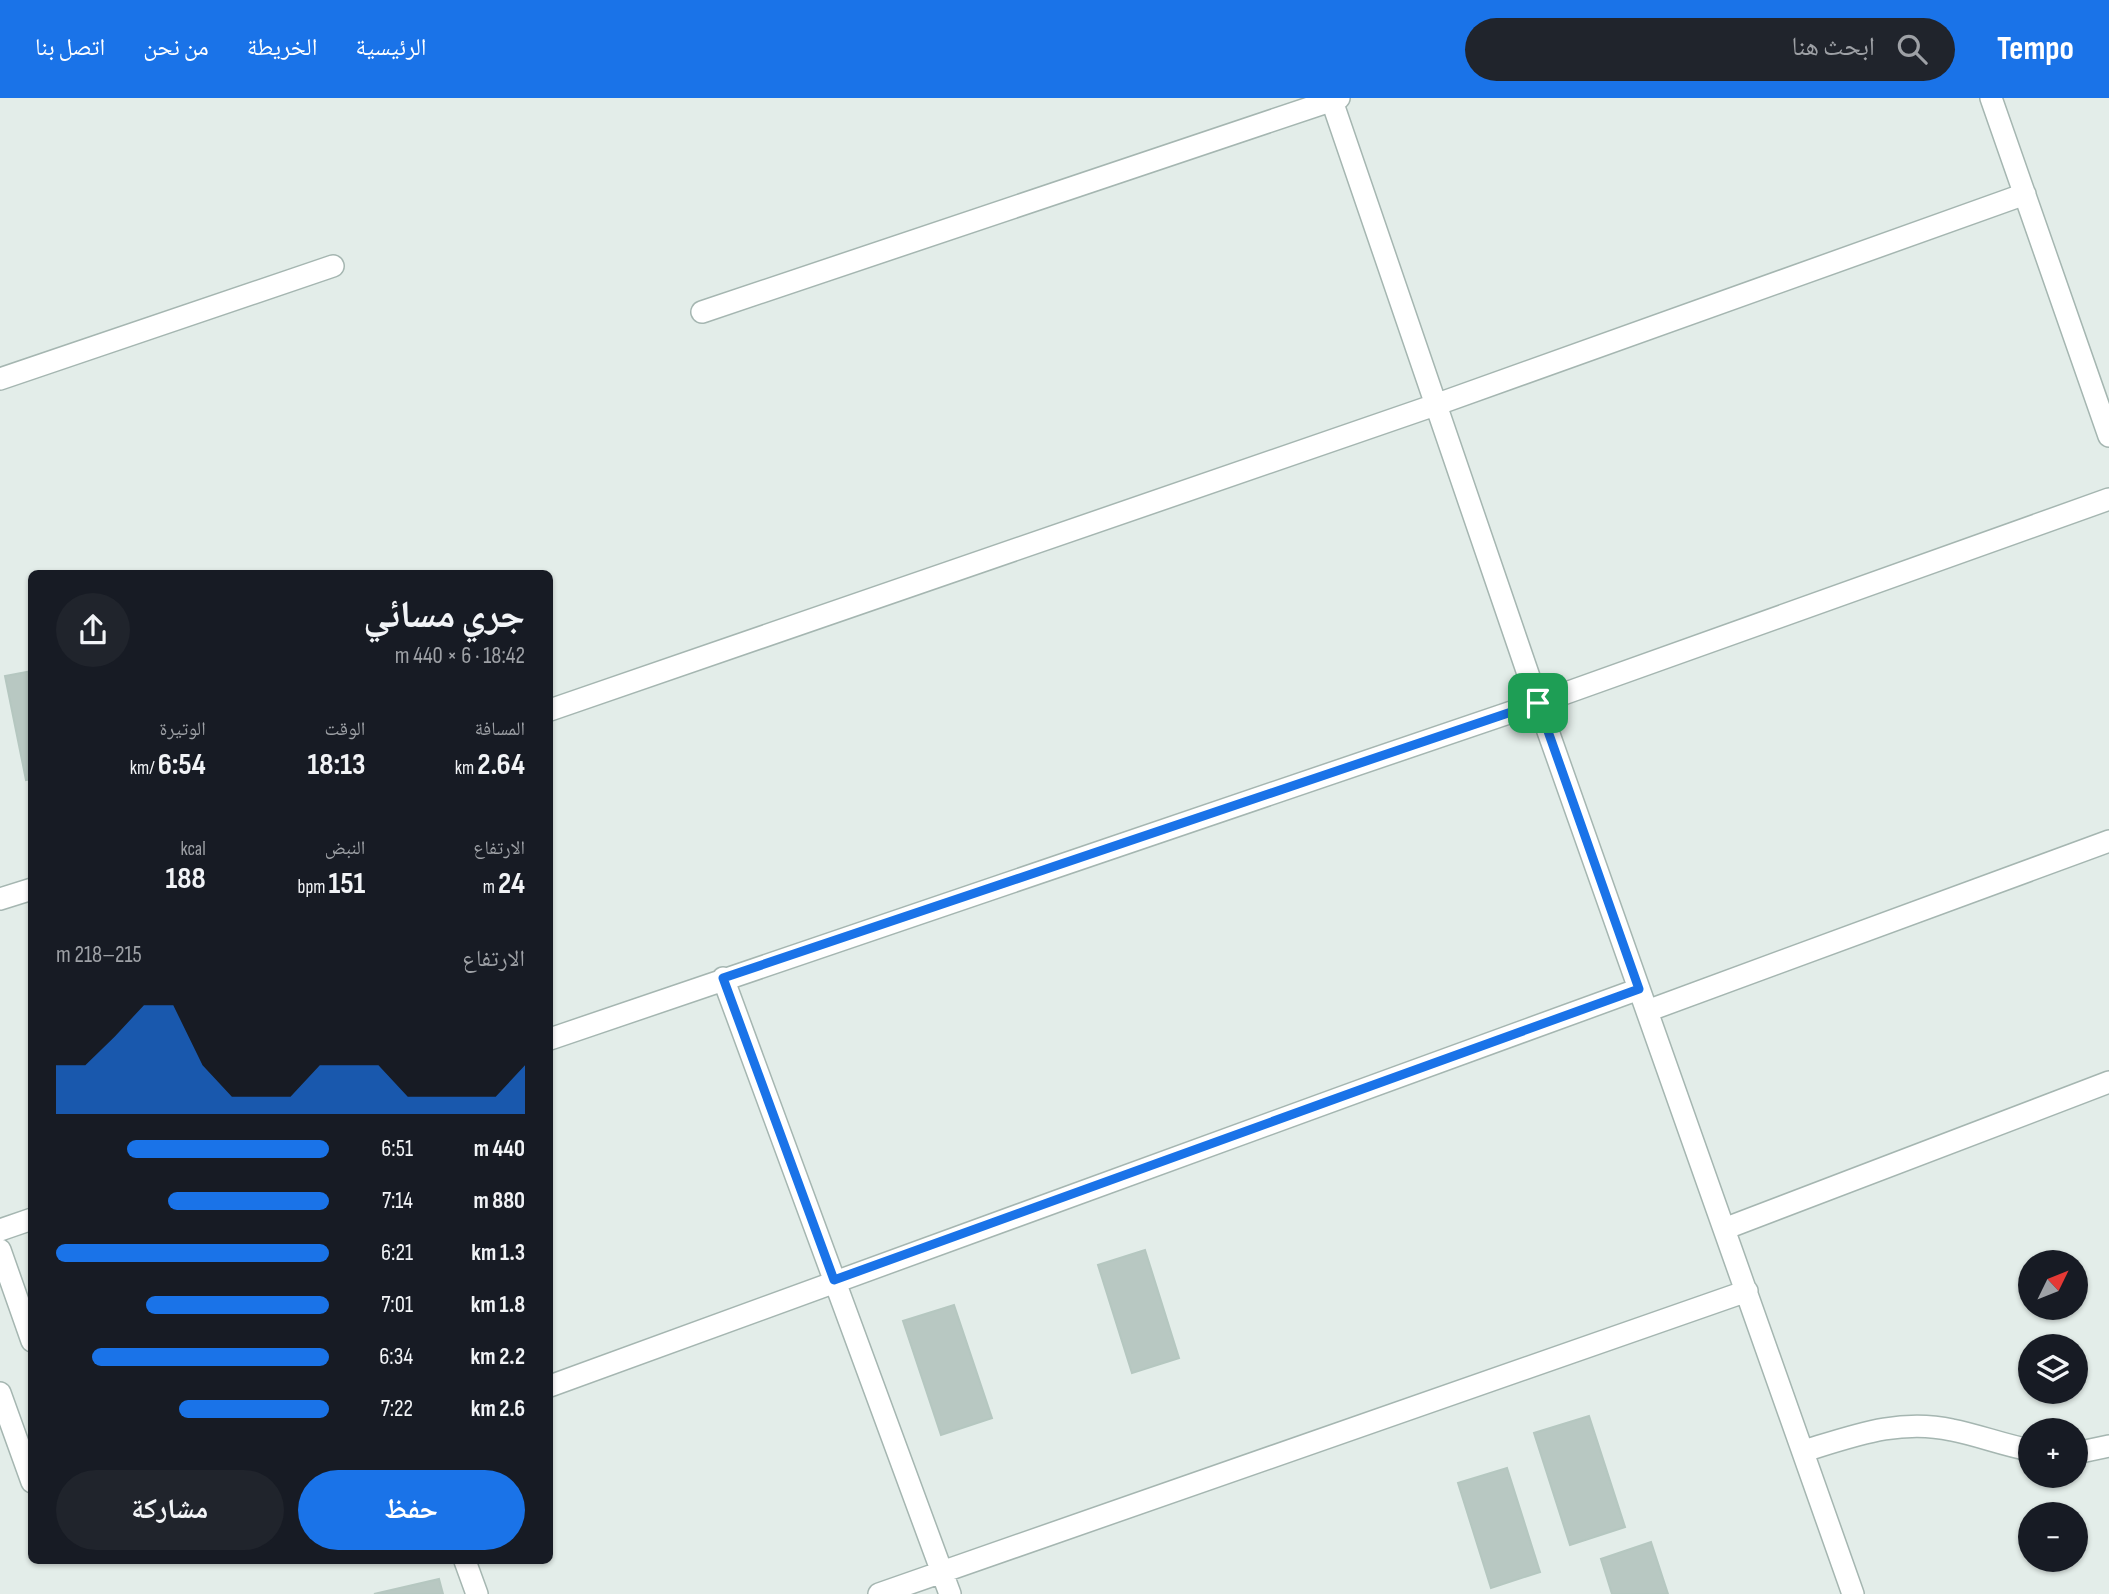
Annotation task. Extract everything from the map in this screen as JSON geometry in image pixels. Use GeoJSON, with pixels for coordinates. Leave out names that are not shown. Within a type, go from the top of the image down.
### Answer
{"type":"FeatureCollection","features":[{"type":"Feature","properties":{"kind":"street"},"geometry":{"type":"LineString","coordinates":[[1992,98],[2109,436]]}},
{"type":"Feature","properties":{"kind":"street"},"geometry":{"type":"LineString","coordinates":[[702,312],[1334,99],[1435,405],[1538,703],[1853,1594]]}},
{"type":"Feature","properties":{"kind":"street"},"geometry":{"type":"LineString","coordinates":[[553,709],[1435,405],[2025,194]]}},
{"type":"Feature","properties":{"kind":"street"},"geometry":{"type":"LineString","coordinates":[[0,379],[333,266]]}},
{"type":"Feature","properties":{"kind":"street"},"geometry":{"type":"LineString","coordinates":[[553,1038],[1538,703],[2109,499]]}},
{"type":"Feature","properties":{"kind":"street"},"geometry":{"type":"LineString","coordinates":[[1647,1011],[2109,841]]}},
{"type":"Feature","properties":{"kind":"street"},"geometry":{"type":"LineString","coordinates":[[0,900],[28,890]]}},
{"type":"Feature","properties":{"kind":"street"},"geometry":{"type":"LineString","coordinates":[[723,978],[950,1594]]}},
{"type":"Feature","properties":{"kind":"street"},"geometry":{"type":"LineString","coordinates":[[553,1385],[834,1280],[1639,989]]}},
{"type":"Feature","properties":{"kind":"street"},"geometry":{"type":"LineString","coordinates":[[1724,1229],[2109,1083]]}},
{"type":"Feature","properties":{"kind":"street"},"geometry":{"type":"LineString","coordinates":[[0,1230],[28,1220]]}},
{"type":"Feature","properties":{"kind":"street"},"geometry":{"type":"LineString","coordinates":[[0,1250],[28,1330]]}},
{"type":"Feature","properties":{"kind":"street"},"geometry":{"type":"LineString","coordinates":[[879,1594],[1747,1291]]}},
{"type":"Feature","properties":{"kind":"street"},"geometry":{"type":"LineString","coordinates":[[0,1392],[28,1471]]}},
{"type":"Feature","properties":{"kind":"street"},"geometry":{"type":"LineString","coordinates":[[1804,1451],[1880,1429],[1904,1425],[1953,1430],[2018,1447]]}},
{"type":"Feature","properties":{"kind":"street"},"geometry":{"type":"LineString","coordinates":[[2088,1450],[2109,1446]]}},
{"type":"Feature","properties":{"kind":"street"},"geometry":{"type":"LineString","coordinates":[[466,1564],[477,1594]]}},
{"type":"Feature","properties":{"kind":"building"},"geometry":{"type":"Polygon","coordinates":[[[28,672],[28,780],[26,780],[5,676],[28,672]]]}},
{"type":"Feature","properties":{"kind":"building"},"geometry":{"type":"Polygon","coordinates":[[[1145,1250],[1179,1358],[1132,1373],[1098,1265],[1145,1250]]]}},
{"type":"Feature","properties":{"kind":"building"},"geometry":{"type":"Polygon","coordinates":[[[954,1305],[992,1418],[941,1435],[903,1321],[954,1305]]]}},
{"type":"Feature","properties":{"kind":"building"},"geometry":{"type":"Polygon","coordinates":[[[1589,1416],[1625,1527],[1570,1545],[1534,1433],[1589,1416]]]}},
{"type":"Feature","properties":{"kind":"building"},"geometry":{"type":"Polygon","coordinates":[[[1507,1468],[1540,1572],[1491,1588],[1458,1483],[1507,1468]]]}},
{"type":"Feature","properties":{"kind":"building"},"geometry":{"type":"Polygon","coordinates":[[[1651,1542],[1668,1594],[1612,1594],[1601,1559],[1651,1542]]]}},
{"type":"Feature","properties":{"kind":"building"},"geometry":{"type":"Polygon","coordinates":[[[439,1579],[443,1594],[374,1594],[439,1579]]]}},
{"type":"Feature","properties":{"kind":"route"},"geometry":{"type":"LineString","coordinates":[[1538,703],[1639,989],[834,1280],[723,978],[1538,703]]}}]}
